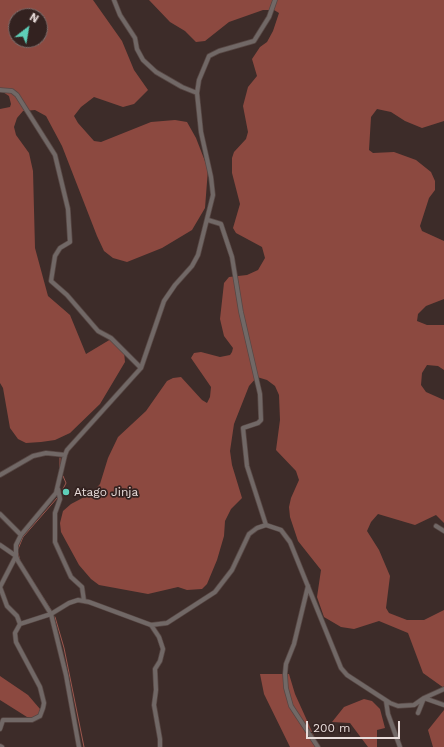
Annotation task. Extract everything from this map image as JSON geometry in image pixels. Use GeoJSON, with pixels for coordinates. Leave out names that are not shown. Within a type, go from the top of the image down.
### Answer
{"type":"FeatureCollection","features":[{"type":"Feature","properties":{"kind":"street"},"geometry":{"type":"LineString","coordinates":[[114,0],[120,15],[135,38],[143,60],[156,72],[182,87],[197,93]]}},
{"type":"Feature","properties":{"kind":"street"},"geometry":{"type":"LineString","coordinates":[[84,600],[82,587],[71,577],[55,542],[55,513],[65,455],[141,368],[164,301],[175,284],[196,260],[208,220],[213,195],[213,187],[201,132],[197,93],[199,80],[209,56],[219,51],[254,41],[269,17],[275,0]]}},
{"type":"Feature","properties":{"kind":"street"},"geometry":{"type":"LineString","coordinates":[[0,90],[12,91],[18,95],[55,155],[68,209],[70,242],[60,248],[55,256],[51,281],[67,295],[98,331],[111,338],[141,368]]}},
{"type":"Feature","properties":{"kind":"street"},"geometry":{"type":"LineString","coordinates":[[208,220],[221,224],[232,257],[241,312],[260,394],[260,420],[258,423],[243,428],[247,466],[266,525]]}},
{"type":"Feature","properties":{"kind":"street"},"geometry":{"type":"LineString","coordinates":[[0,476],[33,456],[46,453],[65,455]]}},
{"type":"Feature","properties":{"kind":"street"},"geometry":{"type":"LineString","coordinates":[[20,624],[17,616],[8,606],[0,587],[16,556],[16,545],[21,535],[59,493]]}},
{"type":"Feature","properties":{"kind":"street"},"geometry":{"type":"LineString","coordinates":[[0,514],[21,535]]}},
{"type":"Feature","properties":{"kind":"street"},"geometry":{"type":"LineString","coordinates":[[0,729],[3,720],[32,720],[40,716],[44,703],[38,681],[16,642],[15,633],[20,624],[51,614],[69,603],[84,600],[151,625],[167,623],[215,592],[232,570],[249,534],[257,528],[266,525],[276,528],[284,533],[342,668],[347,675],[386,701],[403,707],[414,704],[444,689]]}},
{"type":"Feature","properties":{"kind":"street"},"geometry":{"type":"LineString","coordinates":[[436,526],[444,531]]}},
{"type":"Feature","properties":{"kind":"street"},"geometry":{"type":"LineString","coordinates":[[0,545],[16,556],[51,614],[64,668],[79,747]]}},
{"type":"Feature","properties":{"kind":"street"},"geometry":{"type":"LineString","coordinates":[[308,586],[294,644],[286,664],[285,674],[286,688],[291,706],[318,747]]}},
{"type":"Feature","properties":{"kind":"street"},"geometry":{"type":"LineString","coordinates":[[151,625],[159,637],[163,649],[160,661],[155,668],[156,690],[154,705],[160,747]]}},
{"type":"Feature","properties":{"kind":"street"},"geometry":{"type":"LineString","coordinates":[[424,698],[444,705]]}},
{"type":"Feature","properties":{"kind":"street"},"geometry":{"type":"LineString","coordinates":[[418,713],[424,698]]}},
{"type":"Feature","properties":{"kind":"street"},"geometry":{"type":"LineString","coordinates":[[386,701],[388,714],[400,747]]}},
{"type":"Feature","properties":{"kind":"shaded area"},"geometry":{"type":"Polygon","coordinates":[[[0,0],[93,0],[122,41],[134,70],[148,90],[134,104],[123,107],[94,97],[81,107],[74,116],[78,123],[94,141],[101,142],[151,122],[175,120],[187,122],[196,138],[208,169],[205,208],[192,230],[162,248],[127,262],[113,258],[104,251],[62,146],[46,116],[35,110],[23,111],[17,118],[14,127],[16,135],[29,153],[33,171],[35,248],[48,296],[70,315],[86,354],[111,339],[124,352],[125,362],[100,404],[70,433],[55,440],[41,442],[26,443],[18,439],[10,428],[3,388],[0,383],[0,109],[10,107],[11,104],[9,96],[0,90],[0,0]]]}},
{"type":"Feature","properties":{"kind":"shaded area"},"geometry":{"type":"Polygon","coordinates":[[[149,0],[444,0],[444,121],[422,128],[405,121],[391,112],[377,109],[371,117],[369,150],[373,153],[394,152],[416,160],[431,172],[435,181],[435,190],[429,198],[420,226],[422,231],[444,241],[444,299],[426,306],[418,314],[417,321],[427,325],[444,325],[444,370],[438,366],[427,365],[422,373],[421,385],[426,392],[444,400],[444,523],[436,515],[415,525],[378,514],[371,522],[367,531],[379,550],[390,576],[386,608],[389,613],[407,620],[424,620],[444,610],[444,688],[423,673],[408,633],[379,621],[354,629],[341,627],[324,617],[317,597],[321,570],[298,541],[290,517],[289,507],[291,498],[299,480],[296,471],[276,450],[280,420],[279,395],[275,386],[267,380],[257,377],[249,386],[234,424],[230,451],[232,465],[242,498],[231,509],[225,521],[224,536],[217,560],[207,584],[202,589],[187,590],[178,587],[148,594],[99,585],[91,579],[79,565],[61,532],[60,523],[63,511],[71,504],[92,493],[100,484],[108,458],[118,437],[146,411],[167,381],[173,378],[181,377],[202,400],[207,403],[210,397],[211,387],[191,358],[194,353],[201,352],[220,357],[230,355],[233,348],[224,336],[220,319],[224,283],[229,277],[247,275],[258,270],[265,258],[262,247],[236,233],[233,228],[240,204],[232,173],[232,158],[234,152],[246,139],[248,132],[243,106],[248,87],[257,76],[252,59],[260,47],[267,42],[273,31],[279,13],[274,10],[263,10],[229,22],[205,41],[196,42],[185,31],[170,22],[149,0]]]}},
{"type":"Feature","properties":{"kind":"shaded area"},"geometry":{"type":"Polygon","coordinates":[[[260,674],[289,674],[295,694],[319,747],[290,747],[264,694],[260,674]]]}},
{"type":"Feature","properties":{"kind":"shaded area"},"geometry":{"type":"Polygon","coordinates":[[[0,676],[28,695],[40,709],[38,719],[27,717],[0,700],[0,676]]]}},
{"type":"Feature","properties":{"kind":"shaded area"},"geometry":{"type":"Polygon","coordinates":[[[364,699],[372,701],[380,709],[385,728],[377,730],[377,747],[368,747],[350,723],[332,722],[344,707],[364,699]]]}},
{"type":"Feature","properties":{"kind":"shaded area"},"geometry":{"type":"Polygon","coordinates":[[[444,710],[444,747],[433,747],[428,730],[444,710]]]}},
{"type":"Feature","properties":{"kind":"waterway"},"geometry":{"type":"LineString","coordinates":[[60,458],[60,468]]}},
{"type":"Feature","properties":{"kind":"waterway"},"geometry":{"type":"LineString","coordinates":[[60,495],[66,483],[63,476]]}},
{"type":"Feature","properties":{"kind":"waterway"},"geometry":{"type":"LineString","coordinates":[[18,549],[23,537],[58,497]]}},
{"type":"Feature","properties":{"kind":"waterway"},"geometry":{"type":"LineString","coordinates":[[18,553],[20,561],[51,610]]}},
{"type":"Feature","properties":{"kind":"waterway"},"geometry":{"type":"LineString","coordinates":[[55,617],[64,648],[84,747]]}},
{"type":"Feature","properties":{"kind":"place","name":"Atago Jinja"},"geometry":{"type":"Point","coordinates":[66,492]}}]}
